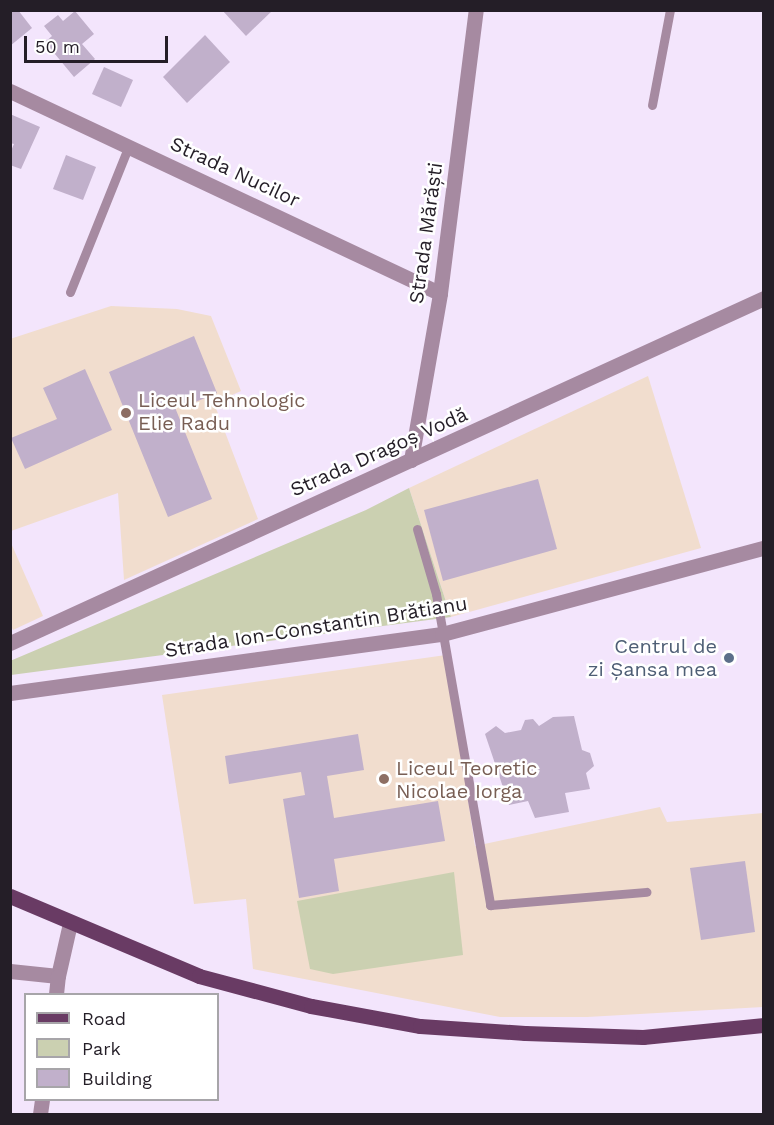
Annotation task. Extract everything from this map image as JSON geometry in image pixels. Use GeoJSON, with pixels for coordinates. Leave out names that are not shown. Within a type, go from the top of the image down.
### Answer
{"type":"FeatureCollection","features":[{"type":"Feature","properties":{"kind":"main road"},"geometry":{"type":"LineString","coordinates":[[10,896],[199,976],[311,1006],[420,1026],[525,1033],[643,1037],[764,1025]]}},
{"type":"Feature","properties":{"kind":"street","name":"Strada Mărăști"},"geometry":{"type":"LineString","coordinates":[[411,460],[440,293],[476,10]]}},
{"type":"Feature","properties":{"kind":"street","name":"Strada Nucilor"},"geometry":{"type":"LineString","coordinates":[[10,91],[440,293]]}},
{"type":"Feature","properties":{"kind":"street","name":"Strada Dragoș Vodă"},"geometry":{"type":"LineString","coordinates":[[10,643],[764,298]]}},
{"type":"Feature","properties":{"kind":"street","name":"Strada Ion-Constantin Brătianu"},"geometry":{"type":"LineString","coordinates":[[10,693],[442,634],[764,548]]}},
{"type":"Feature","properties":{"kind":"street"},"geometry":{"type":"LineString","coordinates":[[56,993],[70,923]]}},
{"type":"Feature","properties":{"kind":"street"},"geometry":{"type":"LineString","coordinates":[[10,971],[58,976]]}},
{"type":"Feature","properties":{"kind":"lane"},"geometry":{"type":"LineString","coordinates":[[652,105],[670,10]]}},
{"type":"Feature","properties":{"kind":"lane"},"geometry":{"type":"LineString","coordinates":[[70,292],[129,145]]}},
{"type":"Feature","properties":{"kind":"lane"},"geometry":{"type":"LineString","coordinates":[[417,529],[436,593],[490,905],[646,892]]}},
{"type":"Feature","properties":{"kind":"shaded area"},"geometry":{"type":"Polygon","coordinates":[[[111,306],[177,309],[211,316],[241,391],[214,403],[258,519],[124,580],[118,493],[11,531],[10,339],[111,306]]]}},
{"type":"Feature","properties":{"kind":"shaded area"},"geometry":{"type":"Polygon","coordinates":[[[648,376],[701,548],[451,617],[409,488],[648,376]]]}},
{"type":"Feature","properties":{"kind":"shaded area"},"geometry":{"type":"Polygon","coordinates":[[[11,543],[43,616],[13,630],[10,624],[11,543]]]}},
{"type":"Feature","properties":{"kind":"shaded area"},"geometry":{"type":"Polygon","coordinates":[[[446,655],[475,846],[660,807],[667,822],[763,813],[763,1007],[587,1017],[500,1017],[253,969],[246,899],[194,904],[162,695],[446,655]]]}},
{"type":"Feature","properties":{"kind":"green space"},"geometry":{"type":"Polygon","coordinates":[[[409,488],[451,617],[11,675],[10,661],[366,510],[409,488]]]}},
{"type":"Feature","properties":{"kind":"green space"},"geometry":{"type":"Polygon","coordinates":[[[454,872],[463,955],[333,974],[310,969],[297,901],[454,872]]]}},
{"type":"Feature","properties":{"kind":"building"},"geometry":{"type":"Polygon","coordinates":[[[11,10],[18,10],[32,28],[10,46],[11,10]]]}},
{"type":"Feature","properties":{"kind":"building"},"geometry":{"type":"Polygon","coordinates":[[[222,10],[273,10],[246,36],[222,10]]]}},
{"type":"Feature","properties":{"kind":"building"},"geometry":{"type":"Polygon","coordinates":[[[75,11],[94,34],[82,44],[95,59],[74,77],[45,42],[52,36],[44,26],[58,15],[63,21],[75,11]]]}},
{"type":"Feature","properties":{"kind":"building"},"geometry":{"type":"Polygon","coordinates":[[[205,35],[230,62],[187,103],[163,77],[205,35]]]}},
{"type":"Feature","properties":{"kind":"building"},"geometry":{"type":"Polygon","coordinates":[[[104,67],[133,80],[121,107],[92,94],[104,67]]]}},
{"type":"Feature","properties":{"kind":"building"},"geometry":{"type":"Polygon","coordinates":[[[10,114],[40,127],[21,169],[10,165],[10,153],[14,144],[10,143],[10,114]]]}},
{"type":"Feature","properties":{"kind":"building"},"geometry":{"type":"Polygon","coordinates":[[[66,155],[96,167],[83,200],[53,189],[66,155]]]}},
{"type":"Feature","properties":{"kind":"building"},"geometry":{"type":"Polygon","coordinates":[[[194,336],[217,393],[181,408],[177,398],[172,400],[212,499],[168,517],[109,372],[194,336]]]}},
{"type":"Feature","properties":{"kind":"building"},"geometry":{"type":"Polygon","coordinates":[[[85,369],[112,430],[25,469],[11,438],[57,419],[43,388],[85,369]]]}},
{"type":"Feature","properties":{"kind":"building"},"geometry":{"type":"Polygon","coordinates":[[[538,479],[557,549],[443,581],[424,510],[538,479]]]}},
{"type":"Feature","properties":{"kind":"building"},"geometry":{"type":"Polygon","coordinates":[[[574,716],[582,750],[590,753],[594,766],[586,773],[590,789],[565,793],[569,812],[535,818],[528,801],[509,805],[485,734],[496,726],[505,733],[521,730],[525,720],[533,719],[539,726],[553,717],[574,716]]]}},
{"type":"Feature","properties":{"kind":"building"},"geometry":{"type":"Polygon","coordinates":[[[358,734],[364,770],[327,776],[334,818],[438,801],[445,841],[334,859],[339,891],[299,898],[283,799],[305,795],[301,772],[229,784],[225,756],[358,734]]]}},
{"type":"Feature","properties":{"kind":"building"},"geometry":{"type":"Polygon","coordinates":[[[745,861],[755,932],[701,940],[690,868],[745,861]]]}},
{"type":"Feature","properties":{"kind":"place","name":"Liceul Tehnologic Elie Radu"},"geometry":{"type":"Point","coordinates":[126,413]}},
{"type":"Feature","properties":{"kind":"place","name":"Centrul de zi Șansa mea"},"geometry":{"type":"Point","coordinates":[729,658]}},
{"type":"Feature","properties":{"kind":"place","name":"Liceul Teoretic Nicolae Iorga"},"geometry":{"type":"Point","coordinates":[384,779]}}]}
